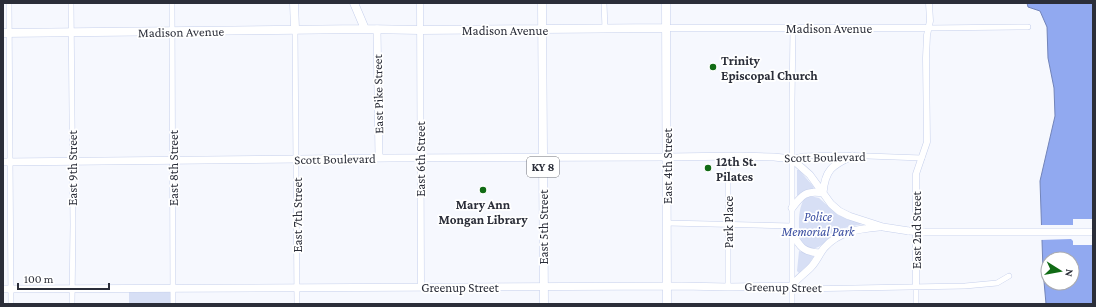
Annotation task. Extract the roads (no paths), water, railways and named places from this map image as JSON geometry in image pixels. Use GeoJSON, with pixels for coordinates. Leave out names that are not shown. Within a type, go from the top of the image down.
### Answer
{"type":"FeatureCollection","features":[{"type":"Feature","properties":{"kind":"main road"},"geometry":{"type":"LineString","coordinates":[[294,3],[294,30]]}},
{"type":"Feature","properties":{"kind":"main road"},"geometry":{"type":"LineString","coordinates":[[354,3],[365,29]]}},
{"type":"Feature","properties":{"kind":"main road","name":"KY 8"},"geometry":{"type":"LineString","coordinates":[[542,3],[543,30]]}},
{"type":"Feature","properties":{"kind":"main road","name":"East 4th Street"},"geometry":{"type":"LineString","coordinates":[[666,3],[667,304]]}},
{"type":"Feature","properties":{"kind":"main road","name":"Madison Avenue"},"geometry":{"type":"LineString","coordinates":[[7,33],[365,29],[543,30],[667,28]]}},
{"type":"Feature","properties":{"kind":"main road","name":"East Pike Street"},"geometry":{"type":"LineString","coordinates":[[377,29],[379,158]]}},
{"type":"Feature","properties":{"kind":"main road","name":"East 5th Street"},"geometry":{"type":"LineString","coordinates":[[543,30],[544,304]]}},
{"type":"Feature","properties":{"kind":"main road","name":"Scott Boulevard"},"geometry":{"type":"LineString","coordinates":[[6,162],[728,156],[792,158]]}},
{"type":"Feature","properties":{"kind":"main road"},"geometry":{"type":"LineString","coordinates":[[823,193],[824,183],[829,171],[839,162],[852,156]]}},
{"type":"Feature","properties":{"kind":"main road"},"geometry":{"type":"LineString","coordinates":[[792,158],[810,175],[831,204],[839,211],[849,216],[883,227],[923,232],[1093,232]]}},
{"type":"Feature","properties":{"kind":"main road"},"geometry":{"type":"LineString","coordinates":[[792,208],[803,196],[808,193],[823,193]]}},
{"type":"Feature","properties":{"kind":"main road"},"geometry":{"type":"LineString","coordinates":[[792,286],[812,266],[826,246],[838,235],[848,231],[883,227]]}},
{"type":"Feature","properties":{"kind":"main road"},"geometry":{"type":"LineString","coordinates":[[792,230],[799,245],[804,250],[820,253]]}},
{"type":"Feature","properties":{"kind":"main road","name":"Greenup Street"},"geometry":{"type":"LineString","coordinates":[[3,290],[792,286]]}},
{"type":"Feature","properties":{"kind":"street"},"geometry":{"type":"LineString","coordinates":[[9,3],[7,33],[9,97],[6,162],[12,304]]}},
{"type":"Feature","properties":{"kind":"street","name":"East 9th Street"},"geometry":{"type":"LineString","coordinates":[[71,3],[72,304]]}},
{"type":"Feature","properties":{"kind":"street","name":"East 8th Street"},"geometry":{"type":"LineString","coordinates":[[172,3],[173,304]]}},
{"type":"Feature","properties":{"kind":"street","name":"East 6th Street"},"geometry":{"type":"LineString","coordinates":[[420,3],[421,287]]}},
{"type":"Feature","properties":{"kind":"street"},"geometry":{"type":"LineString","coordinates":[[604,3],[605,29]]}},
{"type":"Feature","properties":{"kind":"street","name":"East 2nd Street"},"geometry":{"type":"LineString","coordinates":[[916,304],[916,174],[927,142],[926,58],[928,28],[930,21],[929,3]]}},
{"type":"Feature","properties":{"kind":"street","name":"Madison Avenue"},"geometry":{"type":"LineString","coordinates":[[667,28],[1028,27]]}},
{"type":"Feature","properties":{"kind":"street"},"geometry":{"type":"LineString","coordinates":[[792,304],[794,28]]}},
{"type":"Feature","properties":{"kind":"street","name":"East 7th Street"},"geometry":{"type":"LineString","coordinates":[[294,30],[297,159],[297,304]]}},
{"type":"Feature","properties":{"kind":"street","name":"Park Place"},"geometry":{"type":"LineString","coordinates":[[728,156],[728,287]]}},
{"type":"Feature","properties":{"kind":"street","name":"Scott Boulevard"},"geometry":{"type":"LineString","coordinates":[[792,158],[802,156],[852,156],[922,158]]}},
{"type":"Feature","properties":{"kind":"street"},"geometry":{"type":"LineString","coordinates":[[667,223],[728,223],[792,230]]}},
{"type":"Feature","properties":{"kind":"street","name":"Greenup Street"},"geometry":{"type":"LineString","coordinates":[[792,286],[799,289],[965,286],[997,283],[1009,276]]}},
{"type":"Feature","properties":{"kind":"water"},"geometry":{"type":"Polygon","coordinates":[[[1027,3],[1093,3],[1093,304],[1046,304],[1045,291],[1080,291],[1080,251],[1042,251],[1040,181],[1055,116],[1054,88],[1048,58],[1047,27],[1040,11],[1028,7],[1027,3]]]}},
{"type":"Feature","properties":{"kind":"place","name":"Trinity Episcopal Church"},"geometry":{"type":"Point","coordinates":[713,67]}},
{"type":"Feature","properties":{"kind":"place","name":"12th St. Pilates"},"geometry":{"type":"Point","coordinates":[708,168]}},
{"type":"Feature","properties":{"kind":"place","name":"Mary Ann Mongan Library"},"geometry":{"type":"Point","coordinates":[483,190]}},
{"type":"Feature","properties":{"kind":"park label","name":"Police Memorial Park"},"geometry":{"type":"Point","coordinates":[818,224]}}]}
